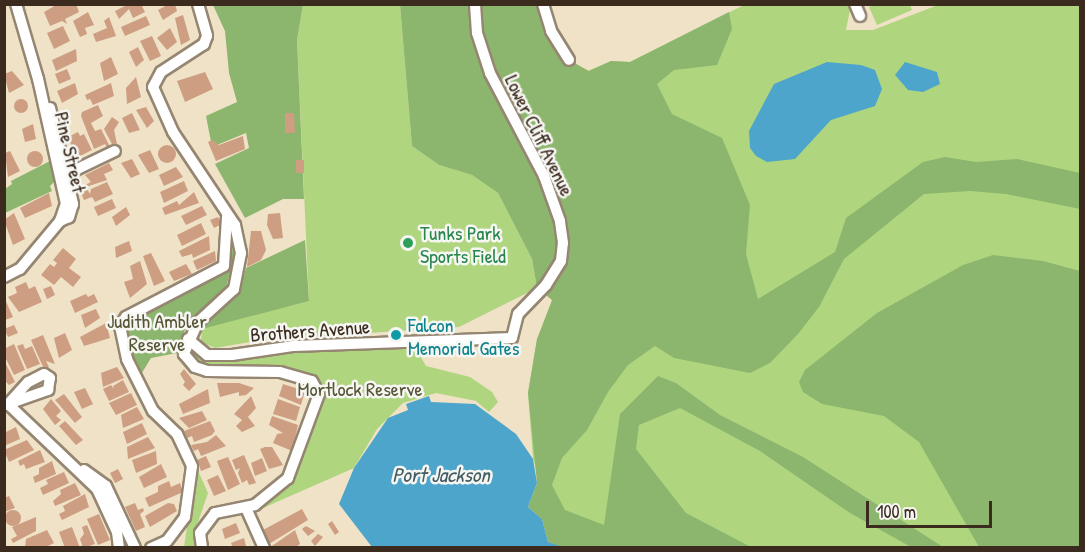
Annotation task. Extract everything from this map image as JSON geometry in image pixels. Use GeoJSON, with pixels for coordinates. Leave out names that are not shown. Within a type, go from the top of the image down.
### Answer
{"type":"FeatureCollection","features":[{"type":"Feature","properties":{"kind":"street","name":"Pine Street"},"geometry":{"type":"LineString","coordinates":[[16,4],[30,45],[66,204],[60,221]]}},
{"type":"Feature","properties":{"kind":"street","name":"Pine Street"},"geometry":{"type":"LineString","coordinates":[[22,4],[32,40],[30,45]]}},
{"type":"Feature","properties":{"kind":"street"},"geometry":{"type":"LineString","coordinates":[[198,4],[205,24],[204,44],[161,72],[153,87],[173,132],[227,217],[236,225],[241,253],[239,273],[226,300],[198,322],[188,339],[184,354],[195,367],[207,371],[280,372],[318,387],[294,469],[255,505],[215,513],[200,533],[202,548]]}},
{"type":"Feature","properties":{"kind":"street","name":"Lower Cliff Avenue"},"geometry":{"type":"LineString","coordinates":[[474,4],[477,33],[490,73],[544,176],[560,221],[563,243],[561,261],[546,285],[518,314],[512,338]]}},
{"type":"Feature","properties":{"kind":"street"},"geometry":{"type":"LineString","coordinates":[[543,4],[551,31],[569,60]]}},
{"type":"Feature","properties":{"kind":"street"},"geometry":{"type":"LineString","coordinates":[[855,4],[860,16]]}},
{"type":"Feature","properties":{"kind":"street","name":"Pine Street"},"geometry":{"type":"LineString","coordinates":[[38,79],[44,86],[67,174],[73,210],[60,221]]}},
{"type":"Feature","properties":{"kind":"street"},"geometry":{"type":"LineString","coordinates":[[67,174],[115,151]]}},
{"type":"Feature","properties":{"kind":"street"},"geometry":{"type":"LineString","coordinates":[[151,548],[169,544],[185,517],[192,466],[177,434],[153,411],[127,359],[120,326],[126,317],[224,266],[227,217]]}},
{"type":"Feature","properties":{"kind":"street"},"geometry":{"type":"LineString","coordinates":[[4,276],[20,269],[60,221]]}},
{"type":"Feature","properties":{"kind":"street","name":"Brothers Avenue"},"geometry":{"type":"LineString","coordinates":[[188,339],[207,355],[232,355],[294,346],[512,338]]}},
{"type":"Feature","properties":{"kind":"street"},"geometry":{"type":"LineString","coordinates":[[6,405],[78,467],[106,486],[135,548]]}},
{"type":"Feature","properties":{"kind":"street"},"geometry":{"type":"LineString","coordinates":[[78,467],[97,489],[117,531],[119,548]]}},
{"type":"Feature","properties":{"kind":"street"},"geometry":{"type":"LineString","coordinates":[[246,508],[264,548]]}},
{"type":"Feature","properties":{"kind":"green space"},"geometry":{"type":"Polygon","coordinates":[[[213,5],[303,5],[297,40],[304,199],[283,199],[245,218],[215,164],[249,148],[246,133],[212,147],[206,116],[237,102],[229,73],[225,31],[213,5]]]}},
{"type":"Feature","properties":{"kind":"green space"},"geometry":{"type":"Polygon","coordinates":[[[303,5],[400,5],[412,146],[439,165],[472,175],[498,193],[532,259],[537,288],[459,327],[262,340],[215,348],[201,342],[202,329],[208,326],[309,301],[297,40],[303,5]]]}},
{"type":"Feature","properties":{"kind":"green space"},"geometry":{"type":"Polygon","coordinates":[[[400,5],[543,5],[569,60],[589,71],[611,61],[630,62],[729,12],[732,29],[717,65],[674,70],[657,84],[672,114],[722,138],[750,205],[746,254],[758,299],[835,252],[846,218],[923,162],[945,157],[976,162],[1017,159],[1080,173],[1080,209],[1006,194],[970,191],[924,194],[844,259],[819,307],[798,334],[770,363],[750,373],[674,358],[655,346],[628,365],[608,392],[587,430],[562,458],[552,485],[565,510],[604,525],[620,414],[658,376],[676,383],[720,415],[803,457],[943,547],[911,547],[850,513],[760,451],[680,408],[639,425],[636,449],[686,513],[751,547],[562,548],[548,542],[542,519],[528,507],[537,483],[528,393],[537,339],[552,300],[537,288],[532,259],[498,193],[472,175],[439,165],[412,146],[400,5]]]}},
{"type":"Feature","properties":{"kind":"green space"},"geometry":{"type":"Polygon","coordinates":[[[744,5],[851,5],[846,30],[873,30],[938,5],[1080,5],[1080,547],[562,547],[533,459],[528,393],[537,339],[565,301],[555,85],[611,61],[630,62],[744,5]]]}},
{"type":"Feature","properties":{"kind":"green space"},"geometry":{"type":"Polygon","coordinates":[[[910,5],[912,10],[877,25],[869,7],[910,5]]]}},
{"type":"Feature","properties":{"kind":"green space"},"geometry":{"type":"Polygon","coordinates":[[[50,161],[55,181],[50,186],[52,191],[5,213],[5,189],[12,184],[11,181],[50,161]]]}},
{"type":"Feature","properties":{"kind":"green space","name":"Judith Ambler Reserve"},"geometry":{"type":"Polygon","coordinates":[[[230,234],[234,257],[226,288],[194,317],[184,332],[177,353],[151,358],[140,376],[125,345],[126,325],[224,270],[230,234]]]}},
{"type":"Feature","properties":{"kind":"green space"},"geometry":{"type":"Polygon","coordinates":[[[305,240],[309,301],[202,329],[201,325],[240,291],[246,268],[305,240]]]}},
{"type":"Feature","properties":{"kind":"green space"},"geometry":{"type":"Polygon","coordinates":[[[993,255],[1043,261],[1080,271],[1080,547],[979,547],[919,442],[884,416],[822,404],[803,392],[799,382],[805,370],[877,313],[963,265],[993,255]]]}},
{"type":"Feature","properties":{"kind":"green space","name":"Mortlock Reserve"},"geometry":{"type":"Polygon","coordinates":[[[407,345],[415,347],[426,366],[470,377],[492,392],[498,402],[489,412],[476,401],[436,393],[403,403],[377,429],[354,468],[254,512],[294,476],[321,398],[321,385],[312,376],[281,366],[206,365],[193,361],[188,348],[199,355],[407,345]]]}},
{"type":"Feature","properties":{"kind":"green space"},"geometry":{"type":"Polygon","coordinates":[[[196,466],[208,493],[194,534],[194,547],[184,547],[196,466]]]}},
{"type":"Feature","properties":{"kind":"water"},"geometry":{"type":"Polygon","coordinates":[[[827,62],[861,65],[875,70],[882,89],[875,106],[831,120],[795,159],[767,162],[756,156],[750,148],[749,131],[774,84],[827,62]]]}},
{"type":"Feature","properties":{"kind":"water"},"geometry":{"type":"Polygon","coordinates":[[[905,62],[937,72],[940,84],[923,92],[908,90],[895,75],[905,62]]]}},
{"type":"Feature","properties":{"kind":"water","name":"Port Jackson"},"geometry":{"type":"Polygon","coordinates":[[[429,396],[431,402],[475,404],[516,434],[533,459],[537,483],[528,507],[542,519],[548,542],[562,547],[372,547],[339,504],[354,468],[388,418],[408,410],[406,404],[429,396]]]}},
{"type":"Feature","properties":{"kind":"building"},"geometry":{"type":"Polygon","coordinates":[[[58,4],[76,4],[79,12],[65,19],[67,24],[62,21],[50,26],[44,12],[58,4]]]}},
{"type":"Feature","properties":{"kind":"building"},"geometry":{"type":"Polygon","coordinates":[[[129,4],[141,4],[145,12],[133,18],[129,9],[119,19],[115,11],[129,4]]]}},
{"type":"Feature","properties":{"kind":"building"},"geometry":{"type":"Polygon","coordinates":[[[169,4],[175,4],[177,11],[163,20],[158,10],[169,4]]]}},
{"type":"Feature","properties":{"kind":"building"},"geometry":{"type":"Polygon","coordinates":[[[88,12],[94,25],[85,28],[87,34],[80,37],[73,21],[88,12]]]}},
{"type":"Feature","properties":{"kind":"building"},"geometry":{"type":"Polygon","coordinates":[[[183,15],[190,40],[181,45],[175,18],[183,15]]]}},
{"type":"Feature","properties":{"kind":"building"},"geometry":{"type":"Polygon","coordinates":[[[146,16],[150,25],[125,36],[121,27],[146,16]]]}},
{"type":"Feature","properties":{"kind":"building"},"geometry":{"type":"Polygon","coordinates":[[[109,17],[116,36],[96,42],[93,34],[107,28],[104,21],[109,17]]]}},
{"type":"Feature","properties":{"kind":"building"},"geometry":{"type":"Polygon","coordinates":[[[63,26],[70,41],[54,49],[47,33],[63,26]]]}},
{"type":"Feature","properties":{"kind":"building"},"geometry":{"type":"Polygon","coordinates":[[[170,28],[177,42],[167,50],[157,38],[170,28]]]}},
{"type":"Feature","properties":{"kind":"building"},"geometry":{"type":"Polygon","coordinates":[[[152,36],[161,56],[150,61],[140,41],[152,36]]]}},
{"type":"Feature","properties":{"kind":"building"},"geometry":{"type":"Polygon","coordinates":[[[138,47],[144,60],[136,67],[129,52],[138,47]]]}},
{"type":"Feature","properties":{"kind":"building"},"geometry":{"type":"Polygon","coordinates":[[[76,49],[77,61],[56,71],[52,60],[76,49]]]}},
{"type":"Feature","properties":{"kind":"building"},"geometry":{"type":"Polygon","coordinates":[[[111,57],[118,74],[104,81],[100,63],[111,57]]]}},
{"type":"Feature","properties":{"kind":"building"},"geometry":{"type":"Polygon","coordinates":[[[67,69],[71,79],[59,84],[55,74],[67,69]]]}},
{"type":"Feature","properties":{"kind":"building"},"geometry":{"type":"Polygon","coordinates":[[[12,71],[24,85],[9,93],[4,74],[12,71]]]}},
{"type":"Feature","properties":{"kind":"building"},"geometry":{"type":"Polygon","coordinates":[[[205,72],[213,89],[185,102],[177,81],[205,72]]]}},
{"type":"Feature","properties":{"kind":"building"},"geometry":{"type":"Polygon","coordinates":[[[136,77],[141,97],[127,104],[126,88],[136,77]]]}},
{"type":"Feature","properties":{"kind":"building"},"geometry":{"type":"Polygon","coordinates":[[[75,83],[78,94],[62,103],[57,91],[75,83]]]}},
{"type":"Feature","properties":{"kind":"building"},"geometry":{"type":"Polygon","coordinates":[[[111,83],[114,96],[93,105],[90,99],[87,100],[85,95],[111,83]]]}},
{"type":"Feature","properties":{"kind":"building"},"geometry":{"type":"Polygon","coordinates":[[[21,99],[26,101],[28,106],[26,111],[21,113],[16,111],[14,106],[16,101],[21,99]]]}},
{"type":"Feature","properties":{"kind":"building"},"geometry":{"type":"Polygon","coordinates":[[[98,105],[103,116],[91,123],[95,131],[101,129],[110,147],[107,148],[105,144],[94,149],[81,116],[82,112],[98,105]]]}},
{"type":"Feature","properties":{"kind":"building"},"geometry":{"type":"Polygon","coordinates":[[[146,107],[154,121],[147,128],[136,110],[146,107]]]}},
{"type":"Feature","properties":{"kind":"building"},"geometry":{"type":"Polygon","coordinates":[[[132,113],[140,130],[129,133],[122,118],[132,113]]]}},
{"type":"Feature","properties":{"kind":"building"},"geometry":{"type":"Polygon","coordinates":[[[285,113],[294,113],[295,133],[285,133],[285,113]]]}},
{"type":"Feature","properties":{"kind":"building"},"geometry":{"type":"Polygon","coordinates":[[[112,117],[119,122],[114,130],[117,144],[113,146],[104,129],[112,117]]]}},
{"type":"Feature","properties":{"kind":"building"},"geometry":{"type":"Polygon","coordinates":[[[33,124],[36,139],[25,142],[22,129],[33,124]]]}},
{"type":"Feature","properties":{"kind":"building"},"geometry":{"type":"Polygon","coordinates":[[[78,132],[80,136],[84,134],[92,150],[76,158],[68,137],[78,132]]]}},
{"type":"Feature","properties":{"kind":"building"},"geometry":{"type":"Polygon","coordinates":[[[243,136],[245,149],[216,161],[208,142],[212,140],[219,145],[243,136]]]}},
{"type":"Feature","properties":{"kind":"building"},"geometry":{"type":"Polygon","coordinates":[[[167,145],[175,150],[176,154],[171,162],[167,163],[159,158],[158,154],[163,146],[167,145]]]}},
{"type":"Feature","properties":{"kind":"building"},"geometry":{"type":"Polygon","coordinates":[[[150,150],[159,169],[149,173],[138,155],[150,150]]]}},
{"type":"Feature","properties":{"kind":"building"},"geometry":{"type":"Polygon","coordinates":[[[10,151],[20,171],[8,177],[5,153],[10,151]]]}},
{"type":"Feature","properties":{"kind":"building"},"geometry":{"type":"Polygon","coordinates":[[[35,151],[43,159],[35,167],[27,159],[35,151]]]}},
{"type":"Feature","properties":{"kind":"building"},"geometry":{"type":"Polygon","coordinates":[[[132,159],[140,174],[131,178],[121,163],[132,159]]]}},
{"type":"Feature","properties":{"kind":"building"},"geometry":{"type":"Polygon","coordinates":[[[296,160],[304,160],[304,173],[296,173],[296,160]]]}},
{"type":"Feature","properties":{"kind":"building"},"geometry":{"type":"Polygon","coordinates":[[[109,163],[113,170],[104,174],[107,180],[86,187],[90,194],[91,189],[107,182],[113,194],[95,202],[92,197],[84,200],[79,188],[91,182],[85,175],[109,163]]]}},
{"type":"Feature","properties":{"kind":"building"},"geometry":{"type":"Polygon","coordinates":[[[176,167],[183,177],[164,186],[159,175],[176,167]]]}},
{"type":"Feature","properties":{"kind":"building"},"geometry":{"type":"Polygon","coordinates":[[[184,181],[188,191],[164,203],[160,192],[184,181]]]}},
{"type":"Feature","properties":{"kind":"building"},"geometry":{"type":"Polygon","coordinates":[[[194,192],[199,203],[165,215],[162,208],[177,201],[179,205],[194,192]]]}},
{"type":"Feature","properties":{"kind":"building"},"geometry":{"type":"Polygon","coordinates":[[[49,193],[52,206],[25,218],[20,208],[49,193]]]}},
{"type":"Feature","properties":{"kind":"building"},"geometry":{"type":"Polygon","coordinates":[[[112,199],[116,208],[98,216],[94,207],[112,199]]]}},
{"type":"Feature","properties":{"kind":"building"},"geometry":{"type":"Polygon","coordinates":[[[202,206],[207,215],[186,225],[181,216],[202,206]]]}},
{"type":"Feature","properties":{"kind":"building"},"geometry":{"type":"Polygon","coordinates":[[[126,207],[130,215],[116,226],[112,217],[126,207]]]}},
{"type":"Feature","properties":{"kind":"building"},"geometry":{"type":"Polygon","coordinates":[[[14,213],[25,239],[13,245],[4,220],[14,213]]]}},
{"type":"Feature","properties":{"kind":"building"},"geometry":{"type":"Polygon","coordinates":[[[280,213],[283,238],[273,239],[267,225],[268,214],[280,213]]]}},
{"type":"Feature","properties":{"kind":"building"},"geometry":{"type":"Polygon","coordinates":[[[218,217],[222,224],[214,228],[210,220],[218,217]]]}},
{"type":"Feature","properties":{"kind":"building"},"geometry":{"type":"Polygon","coordinates":[[[201,223],[206,234],[182,246],[177,235],[201,223]]]}},
{"type":"Feature","properties":{"kind":"building"},"geometry":{"type":"Polygon","coordinates":[[[251,231],[261,231],[266,250],[261,260],[247,267],[251,231]]]}},
{"type":"Feature","properties":{"kind":"building"},"geometry":{"type":"Polygon","coordinates":[[[209,236],[210,250],[193,258],[192,254],[182,257],[179,251],[209,236]]]}},
{"type":"Feature","properties":{"kind":"building"},"geometry":{"type":"Polygon","coordinates":[[[129,241],[132,251],[116,258],[115,247],[129,241]]]}},
{"type":"Feature","properties":{"kind":"building"},"geometry":{"type":"Polygon","coordinates":[[[63,248],[76,259],[69,268],[81,277],[73,287],[61,277],[54,285],[41,275],[50,264],[54,267],[57,263],[53,260],[63,248]]]}},
{"type":"Feature","properties":{"kind":"building"},"geometry":{"type":"Polygon","coordinates":[[[215,251],[216,261],[197,270],[193,261],[215,251]]]}},
{"type":"Feature","properties":{"kind":"building"},"geometry":{"type":"Polygon","coordinates":[[[151,253],[165,281],[154,286],[143,256],[151,253]]]}},
{"type":"Feature","properties":{"kind":"building"},"geometry":{"type":"Polygon","coordinates":[[[140,261],[147,284],[130,298],[124,282],[133,279],[130,266],[140,261]]]}},
{"type":"Feature","properties":{"kind":"building"},"geometry":{"type":"Polygon","coordinates":[[[186,264],[192,274],[174,281],[169,272],[186,264]]]}},
{"type":"Feature","properties":{"kind":"building"},"geometry":{"type":"Polygon","coordinates":[[[26,282],[29,289],[35,286],[42,302],[19,312],[8,297],[17,293],[15,287],[26,282]]]}},
{"type":"Feature","properties":{"kind":"building"},"geometry":{"type":"Polygon","coordinates":[[[51,286],[55,295],[47,299],[43,289],[51,286]]]}},
{"type":"Feature","properties":{"kind":"building"},"geometry":{"type":"Polygon","coordinates":[[[86,294],[88,297],[94,294],[98,302],[75,313],[70,301],[86,294]]]}},
{"type":"Feature","properties":{"kind":"building"},"geometry":{"type":"Polygon","coordinates":[[[4,297],[13,317],[5,320],[4,318],[4,297]]]}},
{"type":"Feature","properties":{"kind":"building"},"geometry":{"type":"Polygon","coordinates":[[[96,309],[100,318],[85,328],[81,315],[96,309]]]}},
{"type":"Feature","properties":{"kind":"building"},"geometry":{"type":"Polygon","coordinates":[[[106,323],[110,338],[84,346],[80,337],[106,323]]]}},
{"type":"Feature","properties":{"kind":"building"},"geometry":{"type":"Polygon","coordinates":[[[14,325],[18,333],[8,337],[4,329],[14,325]]]}},
{"type":"Feature","properties":{"kind":"building"},"geometry":{"type":"Polygon","coordinates":[[[65,333],[72,350],[59,358],[54,338],[65,333]]]}},
{"type":"Feature","properties":{"kind":"building"},"geometry":{"type":"Polygon","coordinates":[[[43,335],[55,364],[46,361],[49,367],[44,369],[31,340],[43,335]]]}},
{"type":"Feature","properties":{"kind":"building"},"geometry":{"type":"Polygon","coordinates":[[[14,344],[25,370],[14,375],[4,355],[4,349],[14,344]]]}},
{"type":"Feature","properties":{"kind":"building"},"geometry":{"type":"Polygon","coordinates":[[[23,344],[25,349],[32,346],[40,364],[27,369],[17,346],[23,344]]]}},
{"type":"Feature","properties":{"kind":"building"},"geometry":{"type":"Polygon","coordinates":[[[4,360],[15,382],[9,385],[4,380],[4,360]]]}},
{"type":"Feature","properties":{"kind":"building"},"geometry":{"type":"Polygon","coordinates":[[[117,367],[124,378],[103,387],[101,373],[117,367]]]}},
{"type":"Feature","properties":{"kind":"building"},"geometry":{"type":"Polygon","coordinates":[[[184,369],[196,384],[189,391],[183,385],[185,382],[180,374],[184,369]]]}},
{"type":"Feature","properties":{"kind":"building"},"geometry":{"type":"Polygon","coordinates":[[[123,380],[129,392],[109,401],[103,389],[111,385],[114,389],[113,386],[123,380]]]}},
{"type":"Feature","properties":{"kind":"building"},"geometry":{"type":"Polygon","coordinates":[[[217,383],[239,383],[254,388],[246,395],[239,396],[239,392],[220,397],[217,383]]]}},
{"type":"Feature","properties":{"kind":"building"},"geometry":{"type":"Polygon","coordinates":[[[283,384],[305,391],[301,405],[279,396],[283,384]]]}},
{"type":"Feature","properties":{"kind":"building"},"geometry":{"type":"Polygon","coordinates":[[[85,388],[93,404],[82,409],[74,392],[85,388]]]}},
{"type":"Feature","properties":{"kind":"building"},"geometry":{"type":"Polygon","coordinates":[[[208,389],[210,403],[183,414],[179,404],[208,389]]]}},
{"type":"Feature","properties":{"kind":"building"},"geometry":{"type":"Polygon","coordinates":[[[131,393],[137,405],[116,415],[109,403],[131,393]]]}},
{"type":"Feature","properties":{"kind":"building"},"geometry":{"type":"Polygon","coordinates":[[[64,394],[82,417],[75,423],[55,400],[64,394]]]}},
{"type":"Feature","properties":{"kind":"building"},"geometry":{"type":"Polygon","coordinates":[[[251,396],[256,408],[248,417],[255,426],[242,432],[236,426],[242,420],[234,414],[251,396]]]}},
{"type":"Feature","properties":{"kind":"building"},"geometry":{"type":"Polygon","coordinates":[[[51,399],[61,411],[56,416],[61,420],[55,425],[43,409],[51,399]]]}},
{"type":"Feature","properties":{"kind":"building"},"geometry":{"type":"Polygon","coordinates":[[[278,399],[300,407],[296,421],[273,414],[278,399]]]}},
{"type":"Feature","properties":{"kind":"building"},"geometry":{"type":"Polygon","coordinates":[[[137,407],[144,419],[123,428],[121,415],[137,407]]]}},
{"type":"Feature","properties":{"kind":"building"},"geometry":{"type":"Polygon","coordinates":[[[202,411],[207,420],[189,428],[179,418],[202,411]]]}},
{"type":"Feature","properties":{"kind":"building"},"geometry":{"type":"Polygon","coordinates":[[[272,416],[298,425],[292,451],[273,443],[277,434],[283,433],[269,425],[272,416]]]}},
{"type":"Feature","properties":{"kind":"building"},"geometry":{"type":"Polygon","coordinates":[[[65,421],[83,440],[76,445],[59,426],[65,421]]]}},
{"type":"Feature","properties":{"kind":"building"},"geometry":{"type":"Polygon","coordinates":[[[210,421],[215,431],[212,435],[194,442],[192,436],[187,438],[184,431],[210,421]]]}},
{"type":"Feature","properties":{"kind":"building"},"geometry":{"type":"Polygon","coordinates":[[[142,423],[147,434],[127,444],[123,432],[142,423]]]}},
{"type":"Feature","properties":{"kind":"building"},"geometry":{"type":"Polygon","coordinates":[[[16,427],[20,439],[4,446],[4,433],[16,427]]]}},
{"type":"Feature","properties":{"kind":"building"},"geometry":{"type":"Polygon","coordinates":[[[216,435],[226,446],[201,456],[198,449],[194,451],[191,445],[207,442],[216,435]]]}},
{"type":"Feature","properties":{"kind":"building"},"geometry":{"type":"Polygon","coordinates":[[[148,437],[155,448],[128,459],[127,447],[148,437]]]}},
{"type":"Feature","properties":{"kind":"building"},"geometry":{"type":"Polygon","coordinates":[[[27,440],[34,450],[9,462],[4,450],[27,440]]]}},
{"type":"Feature","properties":{"kind":"building"},"geometry":{"type":"Polygon","coordinates":[[[272,447],[283,465],[269,469],[260,449],[272,447]]]}},
{"type":"Feature","properties":{"kind":"building"},"geometry":{"type":"Polygon","coordinates":[[[40,450],[45,462],[26,469],[24,464],[20,466],[18,461],[40,450]]]}},
{"type":"Feature","properties":{"kind":"building"},"geometry":{"type":"Polygon","coordinates":[[[156,451],[157,464],[136,473],[132,460],[156,451]]]}},
{"type":"Feature","properties":{"kind":"building"},"geometry":{"type":"Polygon","coordinates":[[[244,455],[256,483],[249,485],[247,480],[242,483],[238,473],[240,468],[236,470],[232,460],[244,455]]]}},
{"type":"Feature","properties":{"kind":"building"},"geometry":{"type":"Polygon","coordinates":[[[206,456],[211,467],[201,471],[197,460],[206,456]]]}},
{"type":"Feature","properties":{"kind":"building"},"geometry":{"type":"Polygon","coordinates":[[[228,457],[240,484],[228,490],[217,461],[228,457]]]}},
{"type":"Feature","properties":{"kind":"building"},"geometry":{"type":"Polygon","coordinates":[[[262,458],[267,471],[255,476],[251,463],[262,458]]]}},
{"type":"Feature","properties":{"kind":"building"},"geometry":{"type":"Polygon","coordinates":[[[52,461],[56,474],[35,483],[33,477],[39,474],[39,468],[52,461]]]}},
{"type":"Feature","properties":{"kind":"building"},"geometry":{"type":"Polygon","coordinates":[[[161,464],[167,477],[144,488],[139,477],[161,464]]]}},
{"type":"Feature","properties":{"kind":"building"},"geometry":{"type":"Polygon","coordinates":[[[118,469],[123,479],[115,483],[110,473],[118,469]]]}},
{"type":"Feature","properties":{"kind":"building"},"geometry":{"type":"Polygon","coordinates":[[[64,472],[69,483],[43,495],[40,488],[48,484],[46,480],[64,472]]]}},
{"type":"Feature","properties":{"kind":"building"},"geometry":{"type":"Polygon","coordinates":[[[218,475],[226,491],[214,496],[207,480],[218,475]]]}},
{"type":"Feature","properties":{"kind":"building"},"geometry":{"type":"Polygon","coordinates":[[[169,481],[171,487],[180,483],[183,492],[149,507],[145,498],[158,492],[158,486],[169,481]]]}},
{"type":"Feature","properties":{"kind":"building"},"geometry":{"type":"Polygon","coordinates":[[[75,483],[81,495],[55,506],[53,501],[61,494],[60,490],[75,483]]]}},
{"type":"Feature","properties":{"kind":"building"},"geometry":{"type":"Polygon","coordinates":[[[85,494],[89,507],[62,520],[59,514],[65,511],[63,506],[85,494]]]}},
{"type":"Feature","properties":{"kind":"building"},"geometry":{"type":"Polygon","coordinates":[[[9,496],[15,508],[4,512],[4,498],[9,496]]]}},
{"type":"Feature","properties":{"kind":"building"},"geometry":{"type":"Polygon","coordinates":[[[135,503],[138,510],[143,508],[144,511],[140,514],[145,527],[136,531],[125,507],[135,503]]]}},
{"type":"Feature","properties":{"kind":"building"},"geometry":{"type":"Polygon","coordinates":[[[168,503],[174,504],[177,511],[150,527],[145,516],[168,503]]]}},
{"type":"Feature","properties":{"kind":"building"},"geometry":{"type":"Polygon","coordinates":[[[302,509],[308,520],[269,544],[263,530],[302,509]]]}},
{"type":"Feature","properties":{"kind":"building"},"geometry":{"type":"Polygon","coordinates":[[[13,510],[19,512],[21,518],[19,524],[13,526],[7,524],[5,518],[7,512],[13,510]]]}},
{"type":"Feature","properties":{"kind":"building"},"geometry":{"type":"Polygon","coordinates":[[[99,514],[110,540],[98,545],[87,519],[99,514]]]}},
{"type":"Feature","properties":{"kind":"building"},"geometry":{"type":"Polygon","coordinates":[[[36,517],[36,531],[13,543],[11,539],[17,536],[12,527],[36,517]]]}},
{"type":"Feature","properties":{"kind":"building"},"geometry":{"type":"Polygon","coordinates":[[[332,521],[339,532],[335,535],[328,524],[332,521]]]}},
{"type":"Feature","properties":{"kind":"building"},"geometry":{"type":"Polygon","coordinates":[[[236,523],[240,533],[225,539],[222,529],[236,523]]]}},
{"type":"Feature","properties":{"kind":"building"},"geometry":{"type":"Polygon","coordinates":[[[87,525],[95,544],[83,548],[80,539],[84,534],[82,527],[87,525]]]}},
{"type":"Feature","properties":{"kind":"building"},"geometry":{"type":"Polygon","coordinates":[[[306,526],[315,531],[308,536],[302,529],[306,526]]]}},
{"type":"Feature","properties":{"kind":"building"},"geometry":{"type":"Polygon","coordinates":[[[72,527],[80,548],[65,548],[59,532],[72,527]]]}},
{"type":"Feature","properties":{"kind":"building"},"geometry":{"type":"Polygon","coordinates":[[[47,530],[54,543],[44,548],[25,548],[26,539],[47,530]]]}},
{"type":"Feature","properties":{"kind":"building"},"geometry":{"type":"Polygon","coordinates":[[[295,530],[300,544],[295,548],[269,548],[295,530]]]}},
{"type":"Feature","properties":{"kind":"building"},"geometry":{"type":"Polygon","coordinates":[[[318,534],[323,537],[315,546],[311,541],[318,534]]]}},
{"type":"Feature","properties":{"kind":"building"},"geometry":{"type":"Polygon","coordinates":[[[244,538],[246,546],[233,548],[231,543],[244,538]]]}},
{"type":"Feature","properties":{"kind":"place","name":"Tunks Park Sports Field"},"geometry":{"type":"Point","coordinates":[408,243]}},
{"type":"Feature","properties":{"kind":"place","name":"Falcon Memorial Gates"},"geometry":{"type":"Point","coordinates":[396,335]}}]}
